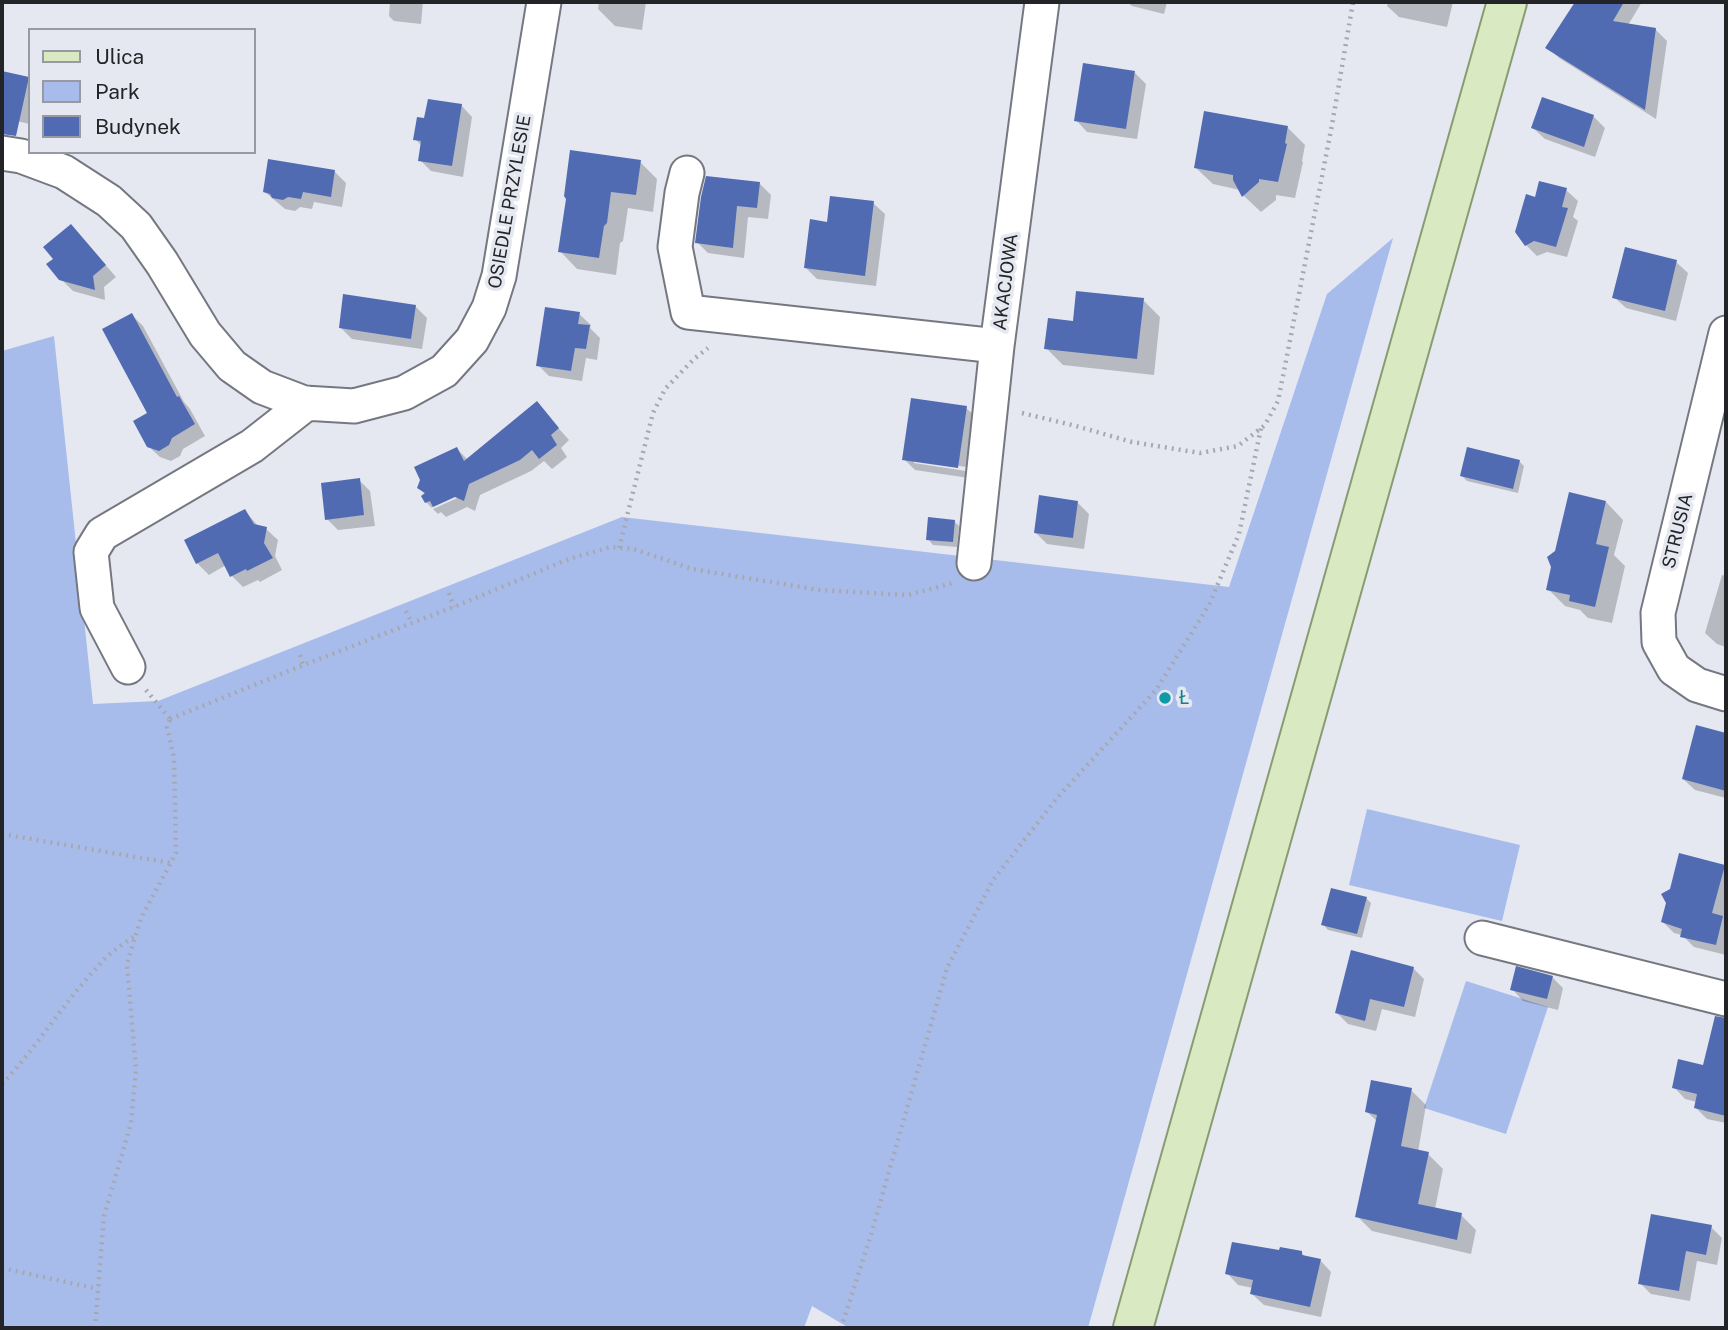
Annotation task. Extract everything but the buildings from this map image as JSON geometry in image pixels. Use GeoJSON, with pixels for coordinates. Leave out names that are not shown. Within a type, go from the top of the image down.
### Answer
{"type":"FeatureCollection","features":[{"type":"Feature","properties":{"kind":"main road"},"geometry":{"type":"LineString","coordinates":[[1133,1328],[1507,2]]}},
{"type":"Feature","properties":{"kind":"street","name":"OSIEDLE PRZYLESIE"},"geometry":{"type":"LineString","coordinates":[[2,153],[21,156],[64,172],[109,201],[136,226],[162,262],[205,334],[232,366],[262,387],[307,403],[354,406],[404,393],[444,371],[472,340],[489,309],[499,276],[544,2]]}},
{"type":"Feature","properties":{"kind":"street","name":"AKACJOWA"},"geometry":{"type":"LineString","coordinates":[[974,563],[997,346],[1042,2]]}},
{"type":"Feature","properties":{"kind":"street"},"geometry":{"type":"LineString","coordinates":[[687,173],[675,247],[688,312],[997,346]]}},
{"type":"Feature","properties":{"kind":"street","name":"STRUSIA"},"geometry":{"type":"LineString","coordinates":[[1726,333],[1658,613],[1659,642],[1674,670],[1697,685],[1726,694]]}},
{"type":"Feature","properties":{"kind":"street"},"geometry":{"type":"LineString","coordinates":[[128,667],[97,608],[91,552],[102,534],[252,446],[307,403]]}},
{"type":"Feature","properties":{"kind":"street"},"geometry":{"type":"LineString","coordinates":[[1482,938],[1726,999]]}},
{"type":"Feature","properties":{"kind":"path"},"geometry":{"type":"LineString","coordinates":[[991,406],[1132,442],[1200,453],[1238,446],[1265,425],[1278,401],[1353,2]]}},
{"type":"Feature","properties":{"kind":"path"},"geometry":{"type":"LineString","coordinates":[[619,548],[625,514],[653,413],[665,389],[739,318]]}},
{"type":"Feature","properties":{"kind":"path"},"geometry":{"type":"LineString","coordinates":[[841,1328],[870,1238],[947,968],[993,880],[1057,799],[1156,690],[1209,605],[1239,534],[1261,428]]}},
{"type":"Feature","properties":{"kind":"path"},"geometry":{"type":"LineString","coordinates":[[95,1328],[104,1216],[131,1123],[135,1070],[127,964],[141,918],[176,853],[174,758],[167,727],[170,719],[569,559],[611,547],[634,549],[692,569],[820,590],[908,595],[951,584],[974,563]]}},
{"type":"Feature","properties":{"kind":"path"},"geometry":{"type":"LineString","coordinates":[[449,593],[454,607]]}},
{"type":"Feature","properties":{"kind":"path"},"geometry":{"type":"LineString","coordinates":[[406,611],[412,623]]}},
{"type":"Feature","properties":{"kind":"path"},"geometry":{"type":"LineString","coordinates":[[300,654],[303,665]]}},
{"type":"Feature","properties":{"kind":"path"},"geometry":{"type":"LineString","coordinates":[[2,834],[171,863]]}},
{"type":"Feature","properties":{"kind":"path"},"geometry":{"type":"LineString","coordinates":[[2,1084],[21,1064],[103,960],[136,935]]}},
{"type":"Feature","properties":{"kind":"path"},"geometry":{"type":"LineString","coordinates":[[2,1268],[98,1289]]}},
{"type":"Feature","properties":{"kind":"green space"},"geometry":{"type":"Polygon","coordinates":[[[1393,238],[1088,1328],[849,1328],[812,1306],[804,1328],[2,1328],[2,351],[54,336],[93,704],[158,701],[622,517],[1229,587],[1327,294],[1393,238]]]}},
{"type":"Feature","properties":{"kind":"green space"},"geometry":{"type":"Polygon","coordinates":[[[1367,809],[1520,845],[1502,921],[1349,885],[1367,809]]]}},
{"type":"Feature","properties":{"kind":"green space"},"geometry":{"type":"Polygon","coordinates":[[[1466,981],[1548,1007],[1506,1134],[1424,1108],[1466,981]]]}},
{"type":"Feature","properties":{"kind":"place","name":"Ł"},"geometry":{"type":"Point","coordinates":[1165,698]}}]}
